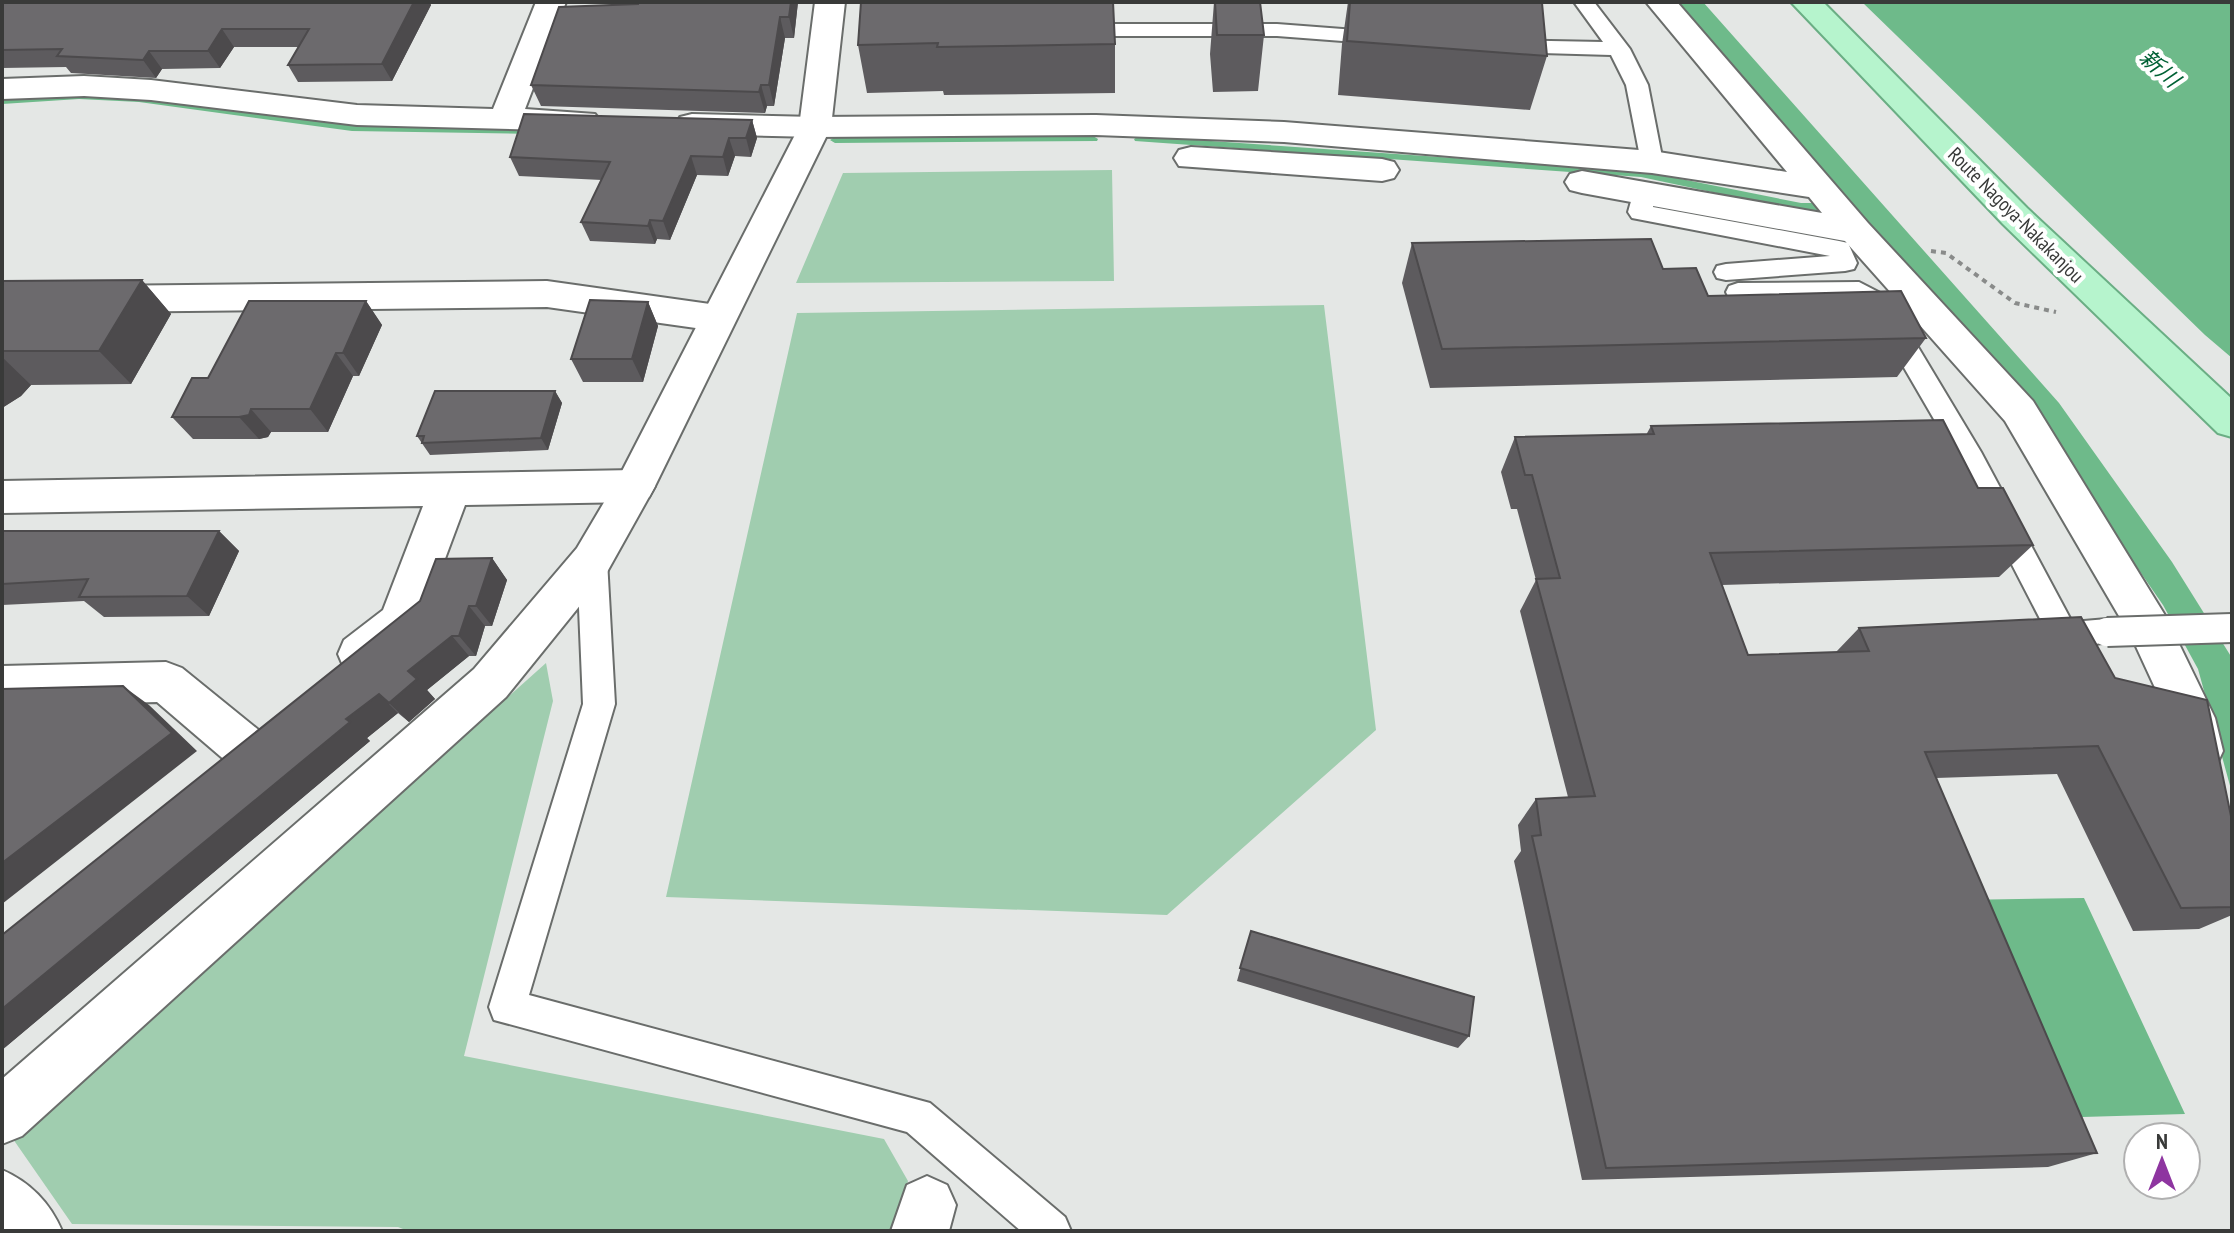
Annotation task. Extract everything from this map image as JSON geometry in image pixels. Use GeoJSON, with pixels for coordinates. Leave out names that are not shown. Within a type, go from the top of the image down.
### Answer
{"type":"FeatureCollection","features":[{"type":"Feature","properties":{"kind":"main road","name":"Route Nagoya-Nakakanjou"},"geometry":{"type":"LineString","coordinates":[[1806,2],[1861,62],[2129,327],[2232,422]]}},
{"type":"Feature","properties":{"kind":"street"},"geometry":{"type":"LineString","coordinates":[[505,118],[551,2]]}},
{"type":"Feature","properties":{"kind":"street"},"geometry":{"type":"LineString","coordinates":[[2,1116],[490,683],[592,560],[635,486],[815,127],[830,2]]}},
{"type":"Feature","properties":{"kind":"street"},"geometry":{"type":"LineString","coordinates":[[1661,2],[1856,231],[2019,411],[2150,630],[2192,718],[2208,793]]}},
{"type":"Feature","properties":{"kind":"street"},"geometry":{"type":"LineString","coordinates":[[2,89],[125,88],[357,115],[614,121]]}},
{"type":"Feature","properties":{"kind":"street"},"geometry":{"type":"LineString","coordinates":[[660,123],[815,127],[1117,126],[1118,153],[1581,182],[1647,177],[1819,188]]}},
{"type":"Feature","properties":{"kind":"street"},"geometry":{"type":"LineString","coordinates":[[1647,177],[1856,231]]}},
{"type":"Feature","properties":{"kind":"street"},"geometry":{"type":"LineString","coordinates":[[2,300],[547,294],[717,318]]}},
{"type":"Feature","properties":{"kind":"street"},"geometry":{"type":"LineString","coordinates":[[2,497],[635,486]]}},
{"type":"Feature","properties":{"kind":"street"},"geometry":{"type":"LineString","coordinates":[[329,679],[401,621],[450,489]]}},
{"type":"Feature","properties":{"kind":"street"},"geometry":{"type":"LineString","coordinates":[[2,686],[166,682],[244,747]]}},
{"type":"Feature","properties":{"kind":"street"},"geometry":{"type":"LineString","coordinates":[[208,776],[280,718]]}},
{"type":"Feature","properties":{"kind":"street"},"geometry":{"type":"LineString","coordinates":[[2,1199],[33,1231]]}},
{"type":"Feature","properties":{"kind":"lane"},"geometry":{"type":"LineString","coordinates":[[1036,2],[1083,30],[1277,30],[1401,39]]}},
{"type":"Feature","properties":{"kind":"lane"},"geometry":{"type":"LineString","coordinates":[[1584,2],[1619,49],[1637,85],[1647,177],[1640,212],[1839,249],[1845,263],[1732,282],[1859,291],[1879,303],[1971,459],[2064,635],[2232,628]]}},
{"type":"Feature","properties":{"kind":"lane"},"geometry":{"type":"LineString","coordinates":[[1479,44],[1557,50],[1619,49]]}},
{"type":"Feature","properties":{"kind":"lane"},"geometry":{"type":"LineString","coordinates":[[592,560],[599,704],[507,1007],[917,1116],[1051,1231]]}},
{"type":"Feature","properties":{"kind":"path"},"geometry":{"type":"LineString","coordinates":[[1930,251],[1946,253],[2015,303],[2129,327]]}},
{"type":"Feature","properties":{"kind":"shaded area"},"geometry":{"type":"Polygon","coordinates":[[[1112,170],[1114,281],[796,283],[843,173],[1112,170]]]}},
{"type":"Feature","properties":{"kind":"shaded area"},"geometry":{"type":"Polygon","coordinates":[[[1324,305],[1376,730],[1167,915],[666,897],[797,313],[1324,305]]]}},
{"type":"Feature","properties":{"kind":"shaded area"},"geometry":{"type":"Polygon","coordinates":[[[546,663],[553,701],[464,1056],[884,1139],[908,1181],[895,1231],[408,1231],[398,1227],[72,1224],[13,1139],[546,663]]]}},
{"type":"Feature","properties":{"kind":"water"},"geometry":{"type":"Polygon","coordinates":[[[1677,2],[1703,2],[2059,403],[2172,562],[2232,658],[2232,793],[2198,669],[2163,605],[2025,405],[1677,2]]]}},
{"type":"Feature","properties":{"kind":"water","name":"新川"},"geometry":{"type":"Polygon","coordinates":[[[1862,2],[2232,2],[2232,358],[2205,335],[1862,2]]]}},
{"type":"Feature","properties":{"kind":"water"},"geometry":{"type":"Polygon","coordinates":[[[2084,898],[2185,1114],[2048,1118],[1958,900],[2084,898]]]}},
{"type":"Feature","properties":{"kind":"building"},"geometry":{"type":"Polygon","coordinates":[[[2,2],[414,2],[382,64],[288,65],[309,29],[222,29],[208,51],[149,51],[143,60],[57,56],[62,49],[2,50],[2,2]]]}},
{"type":"Feature","properties":{"kind":"building"},"geometry":{"type":"Polygon","coordinates":[[[638,2],[791,2],[789,17],[780,17],[769,85],[761,85],[759,92],[531,85],[559,7],[638,2]]]}},
{"type":"Feature","properties":{"kind":"building"},"geometry":{"type":"Polygon","coordinates":[[[861,2],[1113,2],[1115,44],[858,45],[861,2]]]}},
{"type":"Feature","properties":{"kind":"building"},"geometry":{"type":"Polygon","coordinates":[[[1215,2],[1260,2],[1264,35],[1217,35],[1215,2]]]}},
{"type":"Feature","properties":{"kind":"building"},"geometry":{"type":"Polygon","coordinates":[[[1350,2],[1542,3],[1547,56],[1347,41],[1350,2]]]}},
{"type":"Feature","properties":{"kind":"building"},"geometry":{"type":"Polygon","coordinates":[[[524,114],[752,120],[746,138],[729,138],[723,157],[691,156],[663,221],[650,220],[648,226],[581,222],[610,162],[510,157],[524,114]]]}},
{"type":"Feature","properties":{"kind":"building"},"geometry":{"type":"Polygon","coordinates":[[[1651,239],[1663,269],[1696,268],[1708,296],[1901,291],[1926,338],[1442,349],[1412,243],[1651,239]]]}},
{"type":"Feature","properties":{"kind":"building"},"geometry":{"type":"Polygon","coordinates":[[[142,280],[99,351],[2,351],[2,281],[142,280]]]}},
{"type":"Feature","properties":{"kind":"building"},"geometry":{"type":"Polygon","coordinates":[[[590,300],[648,302],[632,359],[571,359],[590,300]]]}},
{"type":"Feature","properties":{"kind":"building"},"geometry":{"type":"Polygon","coordinates":[[[249,301],[366,301],[343,353],[336,353],[310,409],[251,409],[249,415],[239,417],[172,417],[192,378],[208,378],[249,301]]]}},
{"type":"Feature","properties":{"kind":"building"},"geometry":{"type":"Polygon","coordinates":[[[435,391],[555,391],[541,438],[422,443],[424,436],[417,436],[435,391]]]}},
{"type":"Feature","properties":{"kind":"building"},"geometry":{"type":"Polygon","coordinates":[[[1943,420],[1978,488],[2003,488],[2033,545],[1710,553],[1748,655],[1869,651],[1859,628],[2081,617],[2115,678],[2207,700],[2232,821],[2232,907],[2181,908],[2098,746],[1925,752],[2097,1153],[1606,1168],[1532,836],[1541,835],[1536,799],[1595,796],[1536,579],[1560,578],[1532,475],[1525,475],[1515,437],[1654,434],[1651,426],[1943,420]]]}},
{"type":"Feature","properties":{"kind":"building"},"geometry":{"type":"Polygon","coordinates":[[[2,531],[219,531],[187,596],[79,597],[88,579],[2,584],[2,531]]]}},
{"type":"Feature","properties":{"kind":"building"},"geometry":{"type":"Polygon","coordinates":[[[492,558],[476,606],[469,606],[459,636],[452,636],[408,671],[417,679],[389,703],[379,694],[346,719],[350,722],[2,1009],[2,935],[420,601],[436,559],[492,558]]]}},
{"type":"Feature","properties":{"kind":"building"},"geometry":{"type":"Polygon","coordinates":[[[123,686],[172,733],[2,863],[2,689],[123,686]]]}},
{"type":"Feature","properties":{"kind":"building"},"geometry":{"type":"Polygon","coordinates":[[[1251,931],[1474,997],[1469,1036],[1240,968],[1251,931]]]}},
{"type":"Feature","properties":{"kind":"waterway"},"geometry":{"type":"LineString","coordinates":[[2,101],[79,96],[139,99],[352,128],[536,131]]}},
{"type":"Feature","properties":{"kind":"waterway"},"geometry":{"type":"LineString","coordinates":[[835,140],[1093,139]]}},
{"type":"Feature","properties":{"kind":"waterway"},"geometry":{"type":"LineString","coordinates":[[1139,139],[1641,174],[1801,207],[1824,207]]}}]}
